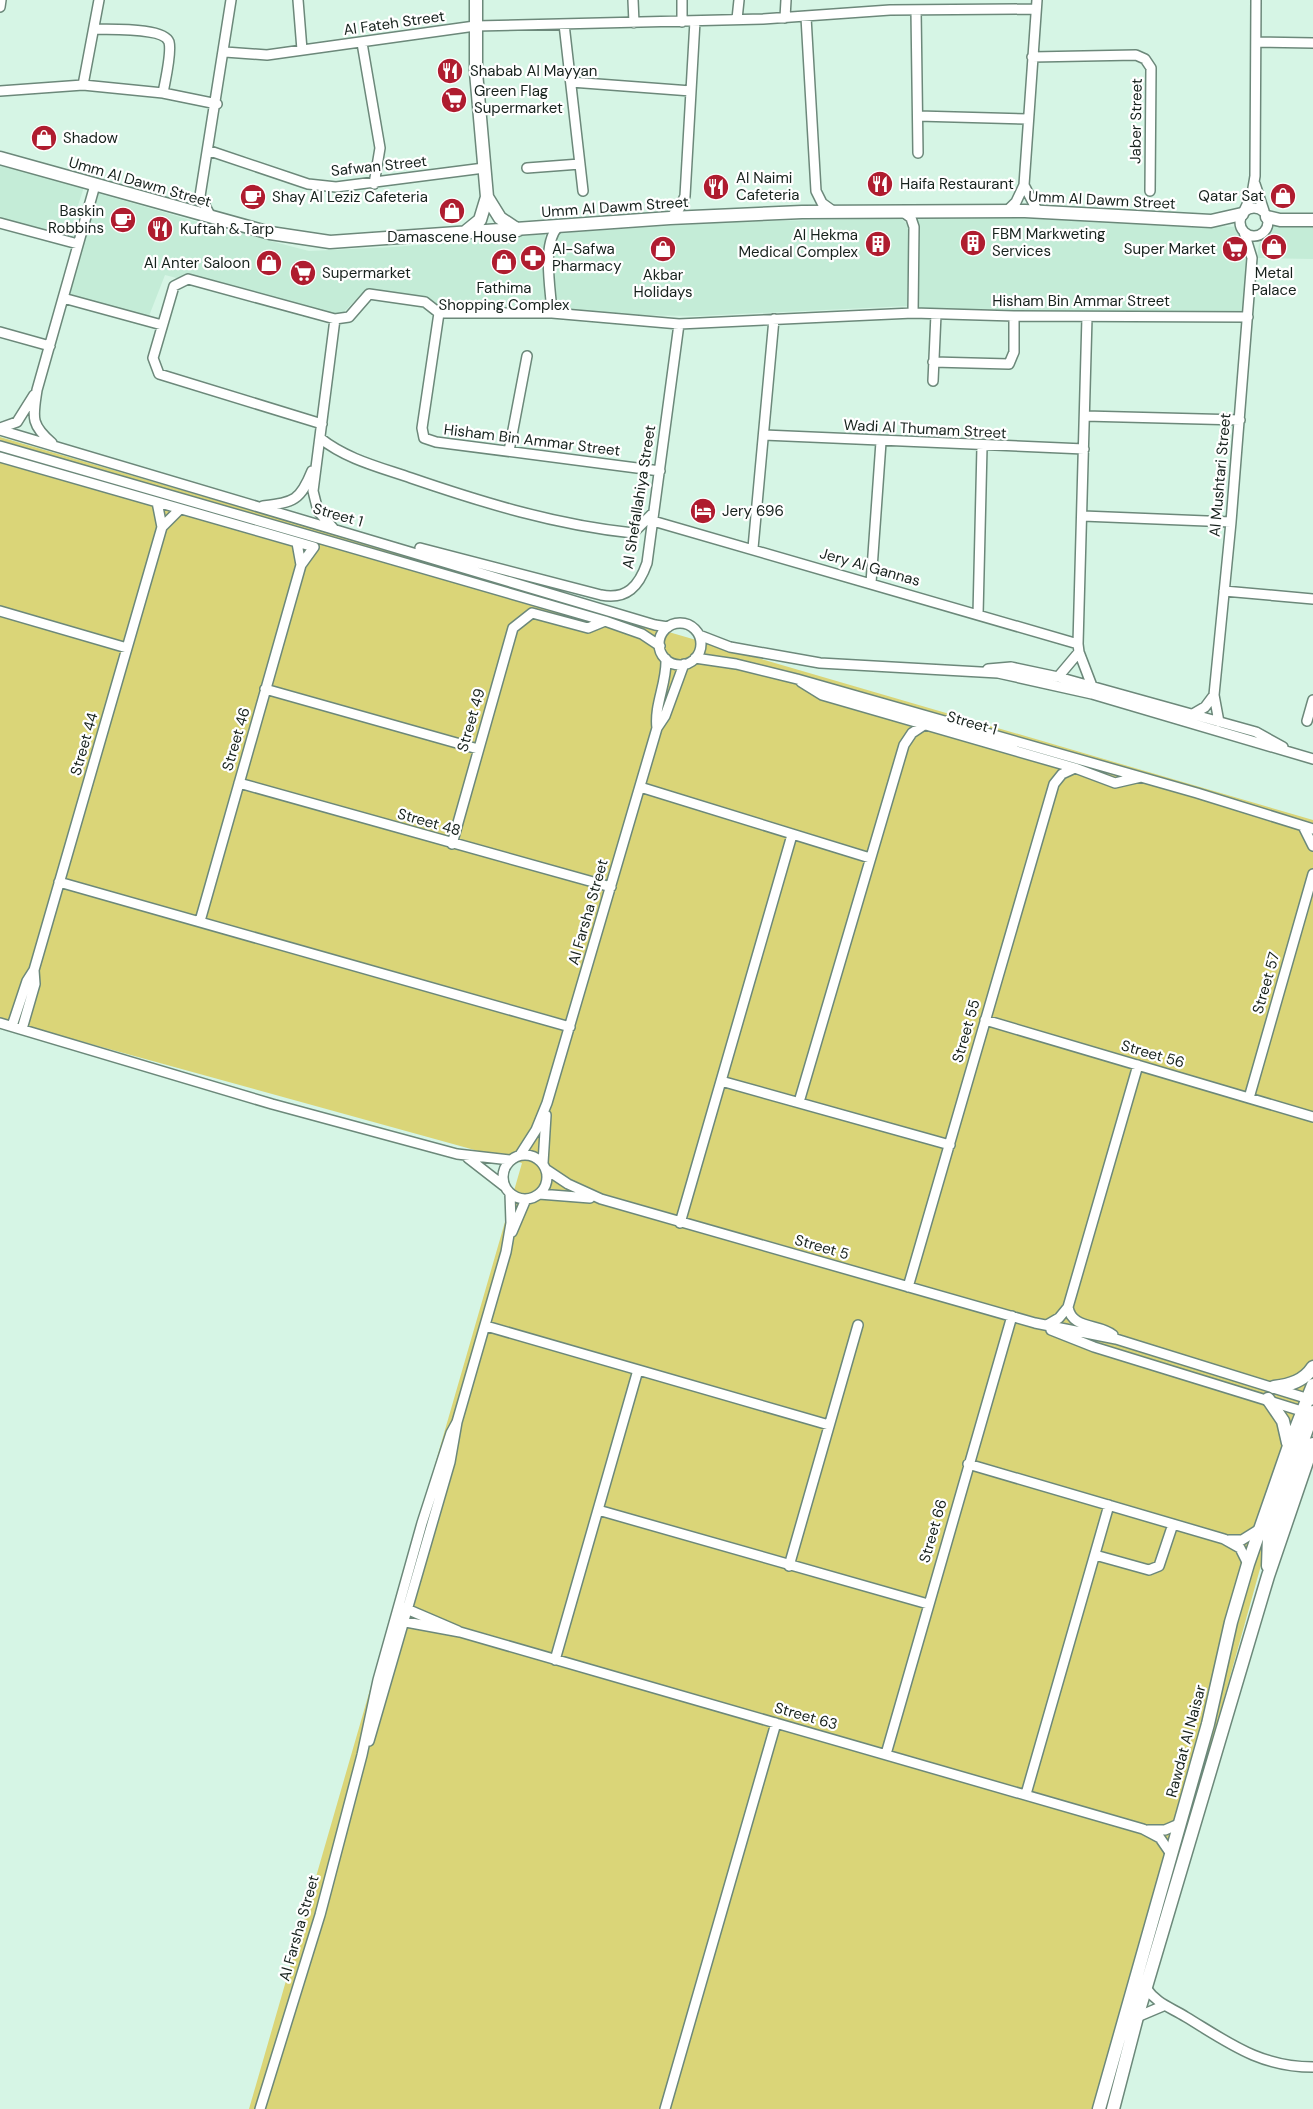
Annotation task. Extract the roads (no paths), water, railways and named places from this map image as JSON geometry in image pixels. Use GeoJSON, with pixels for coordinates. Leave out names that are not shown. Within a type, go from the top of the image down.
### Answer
{"type":"FeatureCollection","features":[{"type":"Feature","properties":{"kind":"street"},"geometry":{"type":"LineString","coordinates":[[0,7],[1,0]]}},
{"type":"Feature","properties":{"kind":"street"},"geometry":{"type":"LineString","coordinates":[[83,85],[99,0]]}},
{"type":"Feature","properties":{"kind":"street"},"geometry":{"type":"LineString","coordinates":[[185,211],[200,196],[210,151],[231,0]]}},
{"type":"Feature","properties":{"kind":"street"},"geometry":{"type":"LineString","coordinates":[[298,0],[302,51]]}},
{"type":"Feature","properties":{"kind":"street"},"geometry":{"type":"LineString","coordinates":[[462,234],[480,220],[487,197],[476,72],[476,0]]}},
{"type":"Feature","properties":{"kind":"street"},"geometry":{"type":"LineString","coordinates":[[633,0],[634,23]]}},
{"type":"Feature","properties":{"kind":"street"},"geometry":{"type":"LineString","coordinates":[[682,0],[682,22]]}},
{"type":"Feature","properties":{"kind":"street"},"geometry":{"type":"LineString","coordinates":[[737,19],[739,0]]}},
{"type":"Feature","properties":{"kind":"street"},"geometry":{"type":"LineString","coordinates":[[785,18],[786,0]]}},
{"type":"Feature","properties":{"kind":"street"},"geometry":{"type":"LineString","coordinates":[[890,10],[891,0]]}},
{"type":"Feature","properties":{"kind":"street"},"geometry":{"type":"LineString","coordinates":[[1255,176],[1252,194],[1240,225],[1244,232],[1252,236],[1266,229],[1265,214],[1257,194],[1255,176],[1258,42],[1256,0]]}},
{"type":"Feature","properties":{"kind":"street"},"geometry":{"type":"LineString","coordinates":[[1007,211],[1017,202],[1024,185],[1036,4]]}},
{"type":"Feature","properties":{"kind":"street","name":"Al Fateh Street"},"geometry":{"type":"LineString","coordinates":[[225,51],[267,55],[475,26],[785,18],[890,10],[1036,4]]}},
{"type":"Feature","properties":{"kind":"street"},"geometry":{"type":"LineString","coordinates":[[916,10],[918,153]]}},
{"type":"Feature","properties":{"kind":"street"},"geometry":{"type":"LineString","coordinates":[[806,17],[816,191],[822,203],[833,211]]}},
{"type":"Feature","properties":{"kind":"street"},"geometry":{"type":"LineString","coordinates":[[670,218],[679,209],[685,196],[695,21]]}},
{"type":"Feature","properties":{"kind":"street"},"geometry":{"type":"LineString","coordinates":[[564,24],[583,191]]}},
{"type":"Feature","properties":{"kind":"street"},"geometry":{"type":"LineString","coordinates":[[94,29],[155,32],[164,36],[170,45],[163,93]]}},
{"type":"Feature","properties":{"kind":"street"},"geometry":{"type":"LineString","coordinates":[[1258,42],[1313,43]]}},
{"type":"Feature","properties":{"kind":"street"},"geometry":{"type":"LineString","coordinates":[[362,43],[380,148],[374,184]]}},
{"type":"Feature","properties":{"kind":"street","name":"Jaber Street"},"geometry":{"type":"LineString","coordinates":[[1032,57],[1136,56],[1145,59],[1151,68],[1150,191]]}},
{"type":"Feature","properties":{"kind":"street"},"geometry":{"type":"LineString","coordinates":[[571,82],[691,91]]}},
{"type":"Feature","properties":{"kind":"street"},"geometry":{"type":"LineString","coordinates":[[0,91],[83,85],[163,93],[216,104]]}},
{"type":"Feature","properties":{"kind":"street"},"geometry":{"type":"LineString","coordinates":[[918,116],[1028,119]]}},
{"type":"Feature","properties":{"kind":"street","name":"Safwan Street"},"geometry":{"type":"LineString","coordinates":[[210,151],[308,183],[336,187],[374,184],[484,168]]}},
{"type":"Feature","properties":{"kind":"street","name":"Umm Al Dawm Street"},"geometry":{"type":"LineString","coordinates":[[0,158],[211,218],[286,237],[330,242],[700,216],[833,211],[1007,211],[1211,220],[1243,213]]}},
{"type":"Feature","properties":{"kind":"street"},"geometry":{"type":"LineString","coordinates":[[527,168],[580,164]]}},
{"type":"Feature","properties":{"kind":"street"},"geometry":{"type":"LineString","coordinates":[[56,447],[41,434],[34,420],[37,390],[95,184]]}},
{"type":"Feature","properties":{"kind":"street"},"geometry":{"type":"LineString","coordinates":[[1024,185],[1038,212]]}},
{"type":"Feature","properties":{"kind":"street"},"geometry":{"type":"LineString","coordinates":[[802,212],[811,204],[816,191]]}},
{"type":"Feature","properties":{"kind":"street"},"geometry":{"type":"LineString","coordinates":[[200,196],[211,218]]}},
{"type":"Feature","properties":{"kind":"street"},"geometry":{"type":"LineString","coordinates":[[685,196],[691,208],[700,216]]}},
{"type":"Feature","properties":{"kind":"street"},"geometry":{"type":"LineString","coordinates":[[487,197],[500,218],[518,230]]}},
{"type":"Feature","properties":{"kind":"street"},"geometry":{"type":"LineString","coordinates":[[1243,213],[1252,207],[1265,214],[1286,220],[1313,220]]}},
{"type":"Feature","properties":{"kind":"street"},"geometry":{"type":"LineString","coordinates":[[900,211],[911,218],[914,227],[913,313]]}},
{"type":"Feature","properties":{"kind":"street"},"geometry":{"type":"LineString","coordinates":[[0,223],[78,244]]}},
{"type":"Feature","properties":{"kind":"street"},"geometry":{"type":"LineString","coordinates":[[552,313],[549,245],[552,234],[559,226]]}},
{"type":"Feature","properties":{"kind":"street","name":"Al Mushtari Street"},"geometry":{"type":"LineString","coordinates":[[1244,232],[1252,258]]}},
{"type":"Feature","properties":{"kind":"street","name":"Al Mushtari Street"},"geometry":{"type":"LineString","coordinates":[[1219,722],[1214,695],[1240,420],[1252,258],[1260,234]]}},
{"type":"Feature","properties":{"kind":"street"},"geometry":{"type":"LineString","coordinates":[[322,424],[159,374],[154,366],[153,358],[174,286],[188,279],[335,319],[349,317],[369,294],[425,302],[440,313]]}},
{"type":"Feature","properties":{"kind":"street"},"geometry":{"type":"LineString","coordinates":[[63,298],[162,325]]}},
{"type":"Feature","properties":{"kind":"street","name":"Hisham Bin Ammar Street"},"geometry":{"type":"LineString","coordinates":[[660,471],[436,442],[424,438],[422,428],[440,313],[552,313],[679,324],[913,313],[1087,317],[1248,317]]}},
{"type":"Feature","properties":{"kind":"street"},"geometry":{"type":"LineString","coordinates":[[933,381],[936,314]]}},
{"type":"Feature","properties":{"kind":"street"},"geometry":{"type":"LineString","coordinates":[[933,362],[1009,364],[1014,352],[1014,316]]}},
{"type":"Feature","properties":{"kind":"street"},"geometry":{"type":"LineString","coordinates":[[1087,317],[1078,648],[1092,686]]}},
{"type":"Feature","properties":{"kind":"street"},"geometry":{"type":"LineString","coordinates":[[335,319],[316,460],[315,504],[318,511],[335,530]]}},
{"type":"Feature","properties":{"kind":"street"},"geometry":{"type":"LineString","coordinates":[[753,548],[774,319]]}},
{"type":"Feature","properties":{"kind":"street","name":"Al Shefallahiya Street"},"geometry":{"type":"LineString","coordinates":[[379,542],[398,542],[611,597],[630,591],[640,581],[646,563],[679,324]]}},
{"type":"Feature","properties":{"kind":"street"},"geometry":{"type":"LineString","coordinates":[[0,332],[50,346]]}},
{"type":"Feature","properties":{"kind":"street"},"geometry":{"type":"LineString","coordinates":[[509,451],[527,356]]}},
{"type":"Feature","properties":{"kind":"street"},"geometry":{"type":"LineString","coordinates":[[0,429],[17,422],[37,390]]}},
{"type":"Feature","properties":{"kind":"street"},"geometry":{"type":"LineString","coordinates":[[1085,416],[1240,420]]}},
{"type":"Feature","properties":{"kind":"street","name":"Street 1"},"geometry":{"type":"LineString","coordinates":[[0,429],[668,627]]}},
{"type":"Feature","properties":{"kind":"street","name":"Wadi Al Thumam Street"},"geometry":{"type":"LineString","coordinates":[[764,435],[982,447],[1084,449]]}},
{"type":"Feature","properties":{"kind":"street"},"geometry":{"type":"LineString","coordinates":[[320,438],[335,450],[352,458],[454,493],[544,519],[633,533],[653,517]]}},
{"type":"Feature","properties":{"kind":"street"},"geometry":{"type":"LineString","coordinates":[[871,583],[880,442]]}},
{"type":"Feature","properties":{"kind":"street","name":"Street 1"},"geometry":{"type":"LineString","coordinates":[[0,446],[605,621],[642,634],[660,646]]}},
{"type":"Feature","properties":{"kind":"street"},"geometry":{"type":"LineString","coordinates":[[978,615],[982,447]]}},
{"type":"Feature","properties":{"kind":"street"},"geometry":{"type":"LineString","coordinates":[[0,457],[297,543]]}},
{"type":"Feature","properties":{"kind":"street"},"geometry":{"type":"LineString","coordinates":[[258,507],[292,501],[301,495],[316,460]]}},
{"type":"Feature","properties":{"kind":"street","name":"Street 44"},"geometry":{"type":"LineString","coordinates":[[12,1026],[27,981],[34,970],[162,527],[158,502]]}},
{"type":"Feature","properties":{"kind":"street","name":"Street 44"},"geometry":{"type":"LineString","coordinates":[[162,527],[180,509]]}},
{"type":"Feature","properties":{"kind":"street"},"geometry":{"type":"LineString","coordinates":[[1083,516],[1231,522]]}},
{"type":"Feature","properties":{"kind":"street","name":"Jery Al Gannas"},"geometry":{"type":"LineString","coordinates":[[653,517],[978,615],[1078,648]]}},
{"type":"Feature","properties":{"kind":"street","name":"Street 46"},"geometry":{"type":"LineString","coordinates":[[200,921],[301,565],[314,547],[297,543],[301,565]]}},
{"type":"Feature","properties":{"kind":"street"},"geometry":{"type":"LineString","coordinates":[[1224,591],[1313,600]]}},
{"type":"Feature","properties":{"kind":"street"},"geometry":{"type":"LineString","coordinates":[[0,611],[127,648]]}},
{"type":"Feature","properties":{"kind":"street","name":"Street 1"},"geometry":{"type":"LineString","coordinates":[[532,613],[588,628],[605,621]]}},
{"type":"Feature","properties":{"kind":"street","name":"Street 49"},"geometry":{"type":"LineString","coordinates":[[452,844],[511,634],[517,623],[532,613]]}},
{"type":"Feature","properties":{"kind":"street"},"geometry":{"type":"LineString","coordinates":[[699,635],[700,647],[695,658],[684,664],[666,659],[660,646],[663,632],[668,627],[685,624],[699,635],[730,647],[820,663],[982,671],[1011,668],[1058,677],[1193,714],[1268,737],[1287,750]]}},
{"type":"Feature","properties":{"kind":"street"},"geometry":{"type":"LineString","coordinates":[[1058,677],[1078,648]]}},
{"type":"Feature","properties":{"kind":"street","name":"Street 1"},"geometry":{"type":"LineString","coordinates":[[695,658],[736,664],[797,679],[1141,777],[1313,829]]}},
{"type":"Feature","properties":{"kind":"street","name":"Al Farsha Street"},"geometry":{"type":"LineString","coordinates":[[657,728],[656,716],[666,659]]}},
{"type":"Feature","properties":{"kind":"street","name":"Al Farsha Street"},"geometry":{"type":"LineString","coordinates":[[520,1155],[536,1130],[547,1103],[657,728],[665,716],[684,664]]}},
{"type":"Feature","properties":{"kind":"street"},"geometry":{"type":"LineString","coordinates":[[982,671],[1092,694],[1313,759]]}},
{"type":"Feature","properties":{"kind":"street","name":"Street 1"},"geometry":{"type":"LineString","coordinates":[[797,679],[822,695],[1075,768],[1114,783],[1141,777]]}},
{"type":"Feature","properties":{"kind":"street"},"geometry":{"type":"LineString","coordinates":[[265,689],[478,749]]}},
{"type":"Feature","properties":{"kind":"street"},"geometry":{"type":"LineString","coordinates":[[1193,714],[1205,707],[1214,695]]}},
{"type":"Feature","properties":{"kind":"street"},"geometry":{"type":"LineString","coordinates":[[1307,721],[1313,700]]}},
{"type":"Feature","properties":{"kind":"street"},"geometry":{"type":"LineString","coordinates":[[899,718],[904,745]]}},
{"type":"Feature","properties":{"kind":"street"},"geometry":{"type":"LineString","coordinates":[[799,1102],[904,745],[912,733],[924,725]]}},
{"type":"Feature","properties":{"kind":"street"},"geometry":{"type":"LineString","coordinates":[[1044,760],[1052,771],[1054,784]]}},
{"type":"Feature","properties":{"kind":"street"},"geometry":{"type":"LineString","coordinates":[[1054,784],[1062,774],[1075,768]]}},
{"type":"Feature","properties":{"kind":"street","name":"Street 48"},"geometry":{"type":"LineString","coordinates":[[239,783],[611,887]]}},
{"type":"Feature","properties":{"kind":"street","name":"Street 55"},"geometry":{"type":"LineString","coordinates":[[908,1287],[1054,784]]}},
{"type":"Feature","properties":{"kind":"street"},"geometry":{"type":"LineString","coordinates":[[640,787],[870,858]]}},
{"type":"Feature","properties":{"kind":"street"},"geometry":{"type":"LineString","coordinates":[[1303,826],[1313,846]]}},
{"type":"Feature","properties":{"kind":"street"},"geometry":{"type":"LineString","coordinates":[[680,1222],[792,835]]}},
{"type":"Feature","properties":{"kind":"street","name":"Street 57"},"geometry":{"type":"LineString","coordinates":[[1249,1098],[1313,875]]}},
{"type":"Feature","properties":{"kind":"street"},"geometry":{"type":"LineString","coordinates":[[59,882],[570,1027]]}},
{"type":"Feature","properties":{"kind":"street","name":"Street 44"},"geometry":{"type":"LineString","coordinates":[[22,1029],[35,984],[34,970]]}},
{"type":"Feature","properties":{"kind":"street","name":"Street 56"},"geometry":{"type":"LineString","coordinates":[[985,1020],[1313,1116]]}},
{"type":"Feature","properties":{"kind":"street"},"geometry":{"type":"LineString","coordinates":[[0,1023],[272,1104],[457,1154],[510,1160],[520,1155],[533,1155],[545,1166],[547,1183],[539,1194],[526,1199],[507,1190],[483,1167],[457,1154]]}},
{"type":"Feature","properties":{"kind":"street"},"geometry":{"type":"LineString","coordinates":[[1047,1325],[1059,1318],[1068,1307],[1138,1065]]}},
{"type":"Feature","properties":{"kind":"street"},"geometry":{"type":"LineString","coordinates":[[721,1081],[950,1145]]}},
{"type":"Feature","properties":{"kind":"street","name":"Al Farsha Street"},"geometry":{"type":"LineString","coordinates":[[545,1166],[547,1103]]}},
{"type":"Feature","properties":{"kind":"street"},"geometry":{"type":"LineString","coordinates":[[507,1190],[503,1172],[510,1160]]}},
{"type":"Feature","properties":{"kind":"street","name":"Street 5"},"geometry":{"type":"LineString","coordinates":[[545,1166],[568,1184],[601,1199],[1035,1323]]}},
{"type":"Feature","properties":{"kind":"street","name":"Al Farsha Street"},"geometry":{"type":"LineString","coordinates":[[506,1252],[511,1222],[507,1190]]}},
{"type":"Feature","properties":{"kind":"street","name":"Street 5"},"geometry":{"type":"LineString","coordinates":[[539,1194],[601,1199]]}},
{"type":"Feature","properties":{"kind":"street","name":"Al Farsha Street"},"geometry":{"type":"LineString","coordinates":[[260,2109],[320,1915],[362,1755],[369,1715],[403,1607],[422,1523],[451,1433],[457,1422],[506,1252],[526,1199]]}},
{"type":"Feature","properties":{"kind":"street"},"geometry":{"type":"LineString","coordinates":[[1068,1307],[1071,1316],[1078,1323],[1107,1331],[1116,1339]]}},
{"type":"Feature","properties":{"kind":"street","name":"Street 66"},"geometry":{"type":"LineString","coordinates":[[886,1755],[1012,1316]]}},
{"type":"Feature","properties":{"kind":"street"},"geometry":{"type":"LineString","coordinates":[[1035,1323],[1116,1339],[1311,1408],[1269,1536],[1268,1576]]}},
{"type":"Feature","properties":{"kind":"street"},"geometry":{"type":"LineString","coordinates":[[1035,1323],[1094,1347],[1271,1393],[1307,1375],[1313,1367]]}},
{"type":"Feature","properties":{"kind":"street"},"geometry":{"type":"LineString","coordinates":[[789,1566],[858,1325]]}},
{"type":"Feature","properties":{"kind":"street"},"geometry":{"type":"LineString","coordinates":[[486,1326],[829,1425]]}},
{"type":"Feature","properties":{"kind":"street"},"geometry":{"type":"LineString","coordinates":[[555,1660],[638,1370]]}},
{"type":"Feature","properties":{"kind":"street","name":"Rawdat Al Naisar"},"geometry":{"type":"LineString","coordinates":[[1099,2109],[1209,1724],[1229,1631],[1258,1530],[1288,1446],[1311,1408],[1313,1385]]}},
{"type":"Feature","properties":{"kind":"street"},"geometry":{"type":"LineString","coordinates":[[1271,1393],[1283,1421],[1288,1446]]}},
{"type":"Feature","properties":{"kind":"street","name":"Rawdat Al Naisar"},"geometry":{"type":"LineString","coordinates":[[1113,2109],[1137,2017],[1268,1576],[1313,1444]]}},
{"type":"Feature","properties":{"kind":"street"},"geometry":{"type":"LineString","coordinates":[[1302,1474],[1313,1460]]}},
{"type":"Feature","properties":{"kind":"street"},"geometry":{"type":"LineString","coordinates":[[968,1464],[1224,1539],[1239,1540],[1258,1530]]}},
{"type":"Feature","properties":{"kind":"street"},"geometry":{"type":"LineString","coordinates":[[1026,1794],[1109,1505]]}},
{"type":"Feature","properties":{"kind":"street"},"geometry":{"type":"LineString","coordinates":[[598,1510],[928,1604]]}},
{"type":"Feature","properties":{"kind":"street"},"geometry":{"type":"LineString","coordinates":[[1095,1555],[1149,1570],[1159,1566],[1173,1524]]}},
{"type":"Feature","properties":{"kind":"street"},"geometry":{"type":"LineString","coordinates":[[1224,1539],[1240,1548],[1248,1564]]}},
{"type":"Feature","properties":{"kind":"street","name":"Street 63"},"geometry":{"type":"LineString","coordinates":[[403,1607],[460,1632]]}},
{"type":"Feature","properties":{"kind":"street","name":"Street 63"},"geometry":{"type":"LineString","coordinates":[[399,1621],[460,1632],[1143,1829],[1160,1831],[1179,1824]]}},
{"type":"Feature","properties":{"kind":"street"},"geometry":{"type":"LineString","coordinates":[[664,2109],[776,1723]]}},
{"type":"Feature","properties":{"kind":"street","name":"Street 63"},"geometry":{"type":"LineString","coordinates":[[1143,1829],[1160,1838],[1171,1854]]}},
{"type":"Feature","properties":{"kind":"street"},"geometry":{"type":"LineString","coordinates":[[1146,1988],[1162,2006],[1183,2014],[1222,2041],[1254,2056],[1289,2065],[1313,2067]]}},
{"type":"Feature","properties":{"kind":"street"},"geometry":{"type":"LineString","coordinates":[[1137,2017],[1162,2006]]}},
{"type":"Feature","properties":{"kind":"place","name":"Shabab Al Mayyan"},"geometry":{"type":"Point","coordinates":[450,71]}},
{"type":"Feature","properties":{"kind":"place","name":"Green Flag Supermarket"},"geometry":{"type":"Point","coordinates":[454,100]}},
{"type":"Feature","properties":{"kind":"place","name":"Shadow"},"geometry":{"type":"Point","coordinates":[44,138]}},
{"type":"Feature","properties":{"kind":"place","name":"Haifa Restaurant"},"geometry":{"type":"Point","coordinates":[880,184]}},
{"type":"Feature","properties":{"kind":"place","name":"Al Naimi Cafeteria"},"geometry":{"type":"Point","coordinates":[716,187]}},
{"type":"Feature","properties":{"kind":"place","name":"Qatar Sat"},"geometry":{"type":"Point","coordinates":[1283,196]}},
{"type":"Feature","properties":{"kind":"place","name":"Shay Al Leziz Cafeteria"},"geometry":{"type":"Point","coordinates":[253,197]}},
{"type":"Feature","properties":{"kind":"place","name":"Damascene House"},"geometry":{"type":"Point","coordinates":[452,211]}},
{"type":"Feature","properties":{"kind":"place","name":"Baskin Robbins"},"geometry":{"type":"Point","coordinates":[123,220]}},
{"type":"Feature","properties":{"kind":"place","name":"Kuftah & Tarp"},"geometry":{"type":"Point","coordinates":[160,229]}},
{"type":"Feature","properties":{"kind":"place","name":"FBM Markweting Services"},"geometry":{"type":"Point","coordinates":[973,243]}},
{"type":"Feature","properties":{"kind":"place","name":"Al Hekma Medical Complex"},"geometry":{"type":"Point","coordinates":[878,244]}},
{"type":"Feature","properties":{"kind":"place","name":"Metal Palace"},"geometry":{"type":"Point","coordinates":[1274,247]}},
{"type":"Feature","properties":{"kind":"place","name":"Akbar Holidays"},"geometry":{"type":"Point","coordinates":[663,249]}},
{"type":"Feature","properties":{"kind":"place","name":"Super Market"},"geometry":{"type":"Point","coordinates":[1235,249]}},
{"type":"Feature","properties":{"kind":"place","name":"Al-Safwa Pharmacy"},"geometry":{"type":"Point","coordinates":[533,258]}},
{"type":"Feature","properties":{"kind":"place","name":"Fathima Shopping Complex"},"geometry":{"type":"Point","coordinates":[504,262]}},
{"type":"Feature","properties":{"kind":"place","name":"Al Anter Saloon"},"geometry":{"type":"Point","coordinates":[269,263]}},
{"type":"Feature","properties":{"kind":"place","name":"Supermarket"},"geometry":{"type":"Point","coordinates":[303,273]}},
{"type":"Feature","properties":{"kind":"place","name":"Jery 696"},"geometry":{"type":"Point","coordinates":[703,511]}}]}
